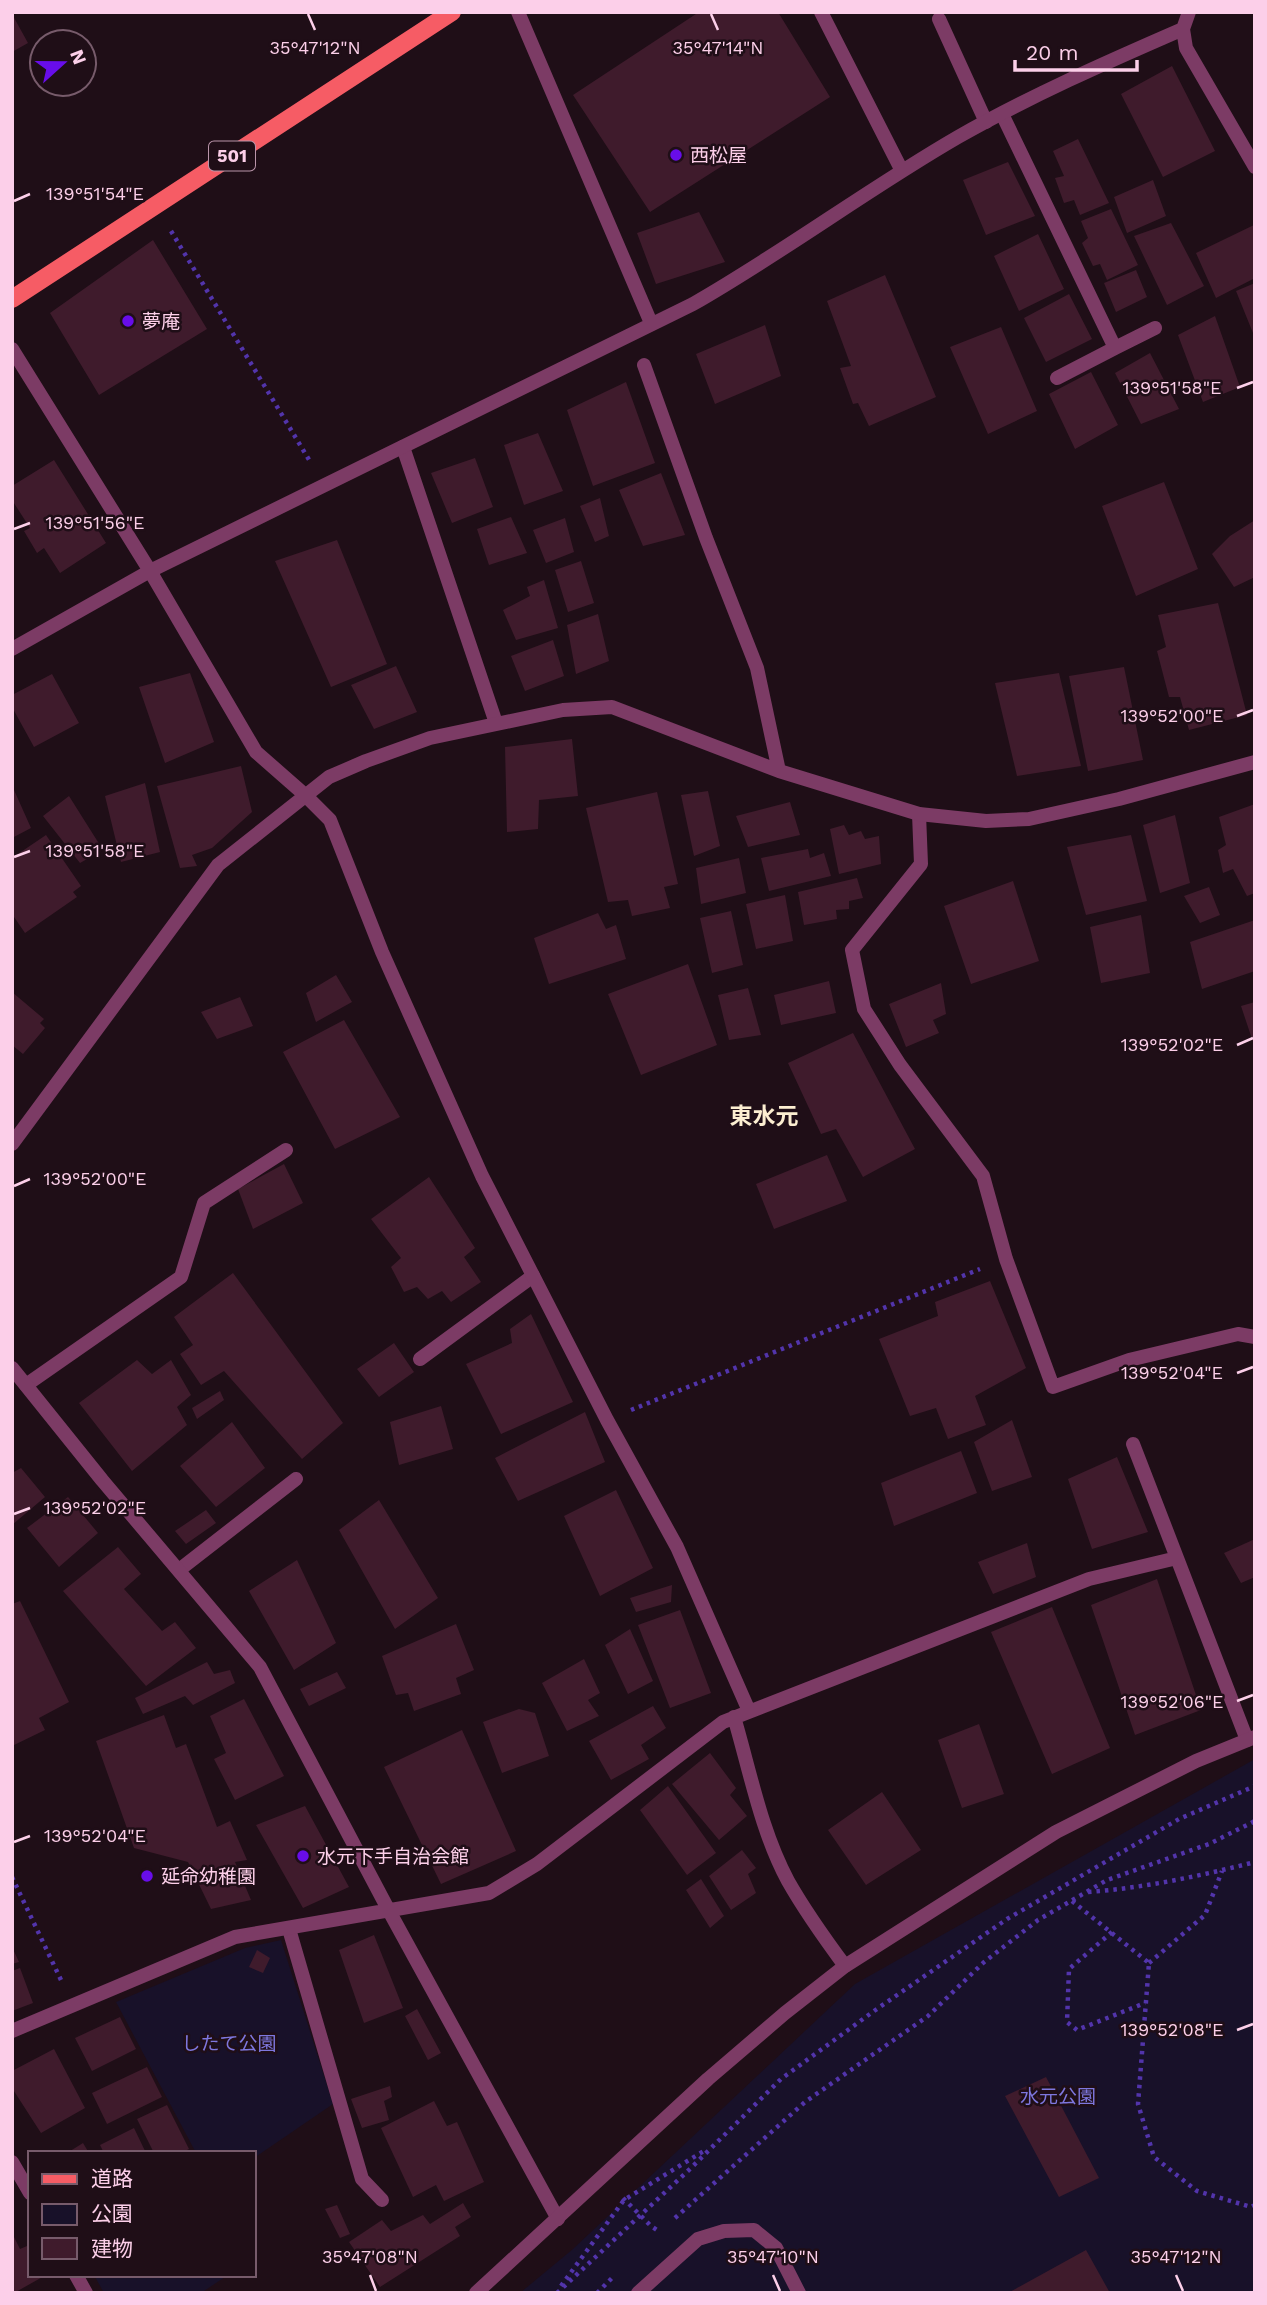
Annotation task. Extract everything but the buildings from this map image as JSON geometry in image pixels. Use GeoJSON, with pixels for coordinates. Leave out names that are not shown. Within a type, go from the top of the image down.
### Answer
{"type":"FeatureCollection","features":[{"type":"Feature","properties":{"kind":"main road","name":"501"},"geometry":{"type":"LineString","coordinates":[[12,299],[452,12]]}},
{"type":"Feature","properties":{"kind":"street"},"geometry":{"type":"LineString","coordinates":[[518,12],[651,323]]}},
{"type":"Feature","properties":{"kind":"street"},"geometry":{"type":"LineString","coordinates":[[821,12],[902,171]]}},
{"type":"Feature","properties":{"kind":"street"},"geometry":{"type":"LineString","coordinates":[[1188,12],[1183,29],[1185,48],[1255,167]]}},
{"type":"Feature","properties":{"kind":"street"},"geometry":{"type":"LineString","coordinates":[[939,19],[986,122]]}},
{"type":"Feature","properties":{"kind":"street"},"geometry":{"type":"LineString","coordinates":[[12,649],[150,571],[693,304],[748,272],[902,171],[986,122],[1103,64],[1183,29]]}},
{"type":"Feature","properties":{"kind":"street"},"geometry":{"type":"LineString","coordinates":[[1002,114],[1115,348]]}},
{"type":"Feature","properties":{"kind":"street"},"geometry":{"type":"LineString","coordinates":[[1057,378],[1155,328]]}},
{"type":"Feature","properties":{"kind":"street"},"geometry":{"type":"LineString","coordinates":[[12,349],[150,571],[256,752],[305,794],[330,820],[382,952],[482,1176],[607,1420],[677,1547],[749,1711]]}},
{"type":"Feature","properties":{"kind":"street"},"geometry":{"type":"LineString","coordinates":[[644,365],[706,538],[757,668],[779,771]]}},
{"type":"Feature","properties":{"kind":"street"},"geometry":{"type":"LineString","coordinates":[[403,447],[496,723]]}},
{"type":"Feature","properties":{"kind":"street"},"geometry":{"type":"LineString","coordinates":[[12,1144],[218,864],[329,777],[430,738],[563,710],[612,708],[779,771],[919,814],[986,821],[1029,819],[1119,799],[1255,762]]}},
{"type":"Feature","properties":{"kind":"street"},"geometry":{"type":"LineString","coordinates":[[919,814],[921,864],[852,950],[864,1009],[900,1065],[983,1176],[1006,1259],[1053,1387],[1129,1360],[1238,1334],[1255,1337]]}},
{"type":"Feature","properties":{"kind":"street"},"geometry":{"type":"LineString","coordinates":[[26,1385],[181,1277],[204,1203],[286,1150]]}},
{"type":"Feature","properties":{"kind":"street"},"geometry":{"type":"LineString","coordinates":[[420,1359],[533,1276]]}},
{"type":"Feature","properties":{"kind":"street"},"geometry":{"type":"LineString","coordinates":[[12,1368],[102,1480],[260,1667],[388,1909],[558,2219]]}},
{"type":"Feature","properties":{"kind":"street"},"geometry":{"type":"LineString","coordinates":[[476,2293],[708,2078],[845,1966],[1056,1832],[1196,1760],[1251,1738],[1133,1444]]}},
{"type":"Feature","properties":{"kind":"street"},"geometry":{"type":"LineString","coordinates":[[179,1570],[296,1479]]}},
{"type":"Feature","properties":{"kind":"street"},"geometry":{"type":"LineString","coordinates":[[12,2031],[235,1937],[489,1893],[520,1876],[723,1722],[1089,1580],[1177,1558]]}},
{"type":"Feature","properties":{"kind":"street"},"geometry":{"type":"LineString","coordinates":[[734,1717],[764,1819],[787,1879],[821,1934],[845,1966]]}},
{"type":"Feature","properties":{"kind":"street"},"geometry":{"type":"LineString","coordinates":[[289,1929],[362,2179],[382,2200]]}},
{"type":"Feature","properties":{"kind":"street"},"geometry":{"type":"LineString","coordinates":[[12,2162],[28,2190]]}},
{"type":"Feature","properties":{"kind":"street"},"geometry":{"type":"LineString","coordinates":[[638,2293],[698,2239],[724,2231],[754,2231],[776,2248],[799,2293]]}},
{"type":"Feature","properties":{"kind":"street"},"geometry":{"type":"LineString","coordinates":[[77,2277],[86,2293]]}},
{"type":"Feature","properties":{"kind":"path"},"geometry":{"type":"LineString","coordinates":[[163,201],[172,216],[170,228],[324,484]]}},
{"type":"Feature","properties":{"kind":"path"},"geometry":{"type":"LineString","coordinates":[[607,1420],[1006,1259]]}},
{"type":"Feature","properties":{"kind":"path"},"geometry":{"type":"LineString","coordinates":[[557,2293],[781,2080],[874,2011],[1007,1919],[1179,1819],[1255,1786]]}},
{"type":"Feature","properties":{"kind":"path"},"geometry":{"type":"LineString","coordinates":[[651,2241],[805,2102],[928,2016],[983,1964],[1038,1920],[1107,1880],[1209,1844],[1255,1821]]}},
{"type":"Feature","properties":{"kind":"path"},"geometry":{"type":"LineString","coordinates":[[1087,1892],[1116,1890],[1255,1862]]}},
{"type":"Feature","properties":{"kind":"path"},"geometry":{"type":"LineString","coordinates":[[1222,1870],[1205,1915],[1149,1962],[1138,2104],[1154,2157],[1197,2191],[1251,2207],[1255,2205]]}},
{"type":"Feature","properties":{"kind":"path"},"geometry":{"type":"LineString","coordinates":[[12,1877],[73,2007]]}},
{"type":"Feature","properties":{"kind":"path"},"geometry":{"type":"LineString","coordinates":[[1072,1901],[1149,1962]]}},
{"type":"Feature","properties":{"kind":"path"},"geometry":{"type":"LineString","coordinates":[[1112,1932],[1069,1969],[1067,2022],[1077,2029],[1145,2003]]}},
{"type":"Feature","properties":{"kind":"path"},"geometry":{"type":"LineString","coordinates":[[557,2293],[624,2200],[715,2144]]}},
{"type":"Feature","properties":{"kind":"path"},"geometry":{"type":"LineString","coordinates":[[606,2171],[624,2200],[660,2232]]}},
{"type":"Feature","properties":{"kind":"path"},"geometry":{"type":"LineString","coordinates":[[597,2293],[615,2275]]}},
{"type":"Feature","properties":{"kind":"green space","name":"水元公園"},"geometry":{"type":"Polygon","coordinates":[[[1255,1759],[1255,2293],[520,2293],[573,2249],[855,1984],[1255,1759]]]}},
{"type":"Feature","properties":{"kind":"green space","name":"したて公園"},"geometry":{"type":"Polygon","coordinates":[[[281,1940],[333,2104],[256,2157],[256,2151],[195,2151],[116,2002],[245,1948],[281,1940]]]}},
{"type":"Feature","properties":{"kind":"green space"},"geometry":{"type":"Polygon","coordinates":[[[95,2277],[225,2277],[201,2293],[104,2293],[95,2277]]]}},
{"type":"Feature","properties":{"kind":"place","name":"西松屋"},"geometry":{"type":"Point","coordinates":[676,155]}},
{"type":"Feature","properties":{"kind":"place","name":"夢庵"},"geometry":{"type":"Point","coordinates":[128,321]}},
{"type":"Feature","properties":{"kind":"place","name":"水元下手自治会館"},"geometry":{"type":"Point","coordinates":[303,1856]}},
{"type":"Feature","properties":{"kind":"place","name":"延命幼稚園"},"geometry":{"type":"Point","coordinates":[147,1876]}},
{"type":"Feature","properties":{"kind":"district","name":"東水元"},"geometry":{"type":"Point","coordinates":[764,1116]}}]}
